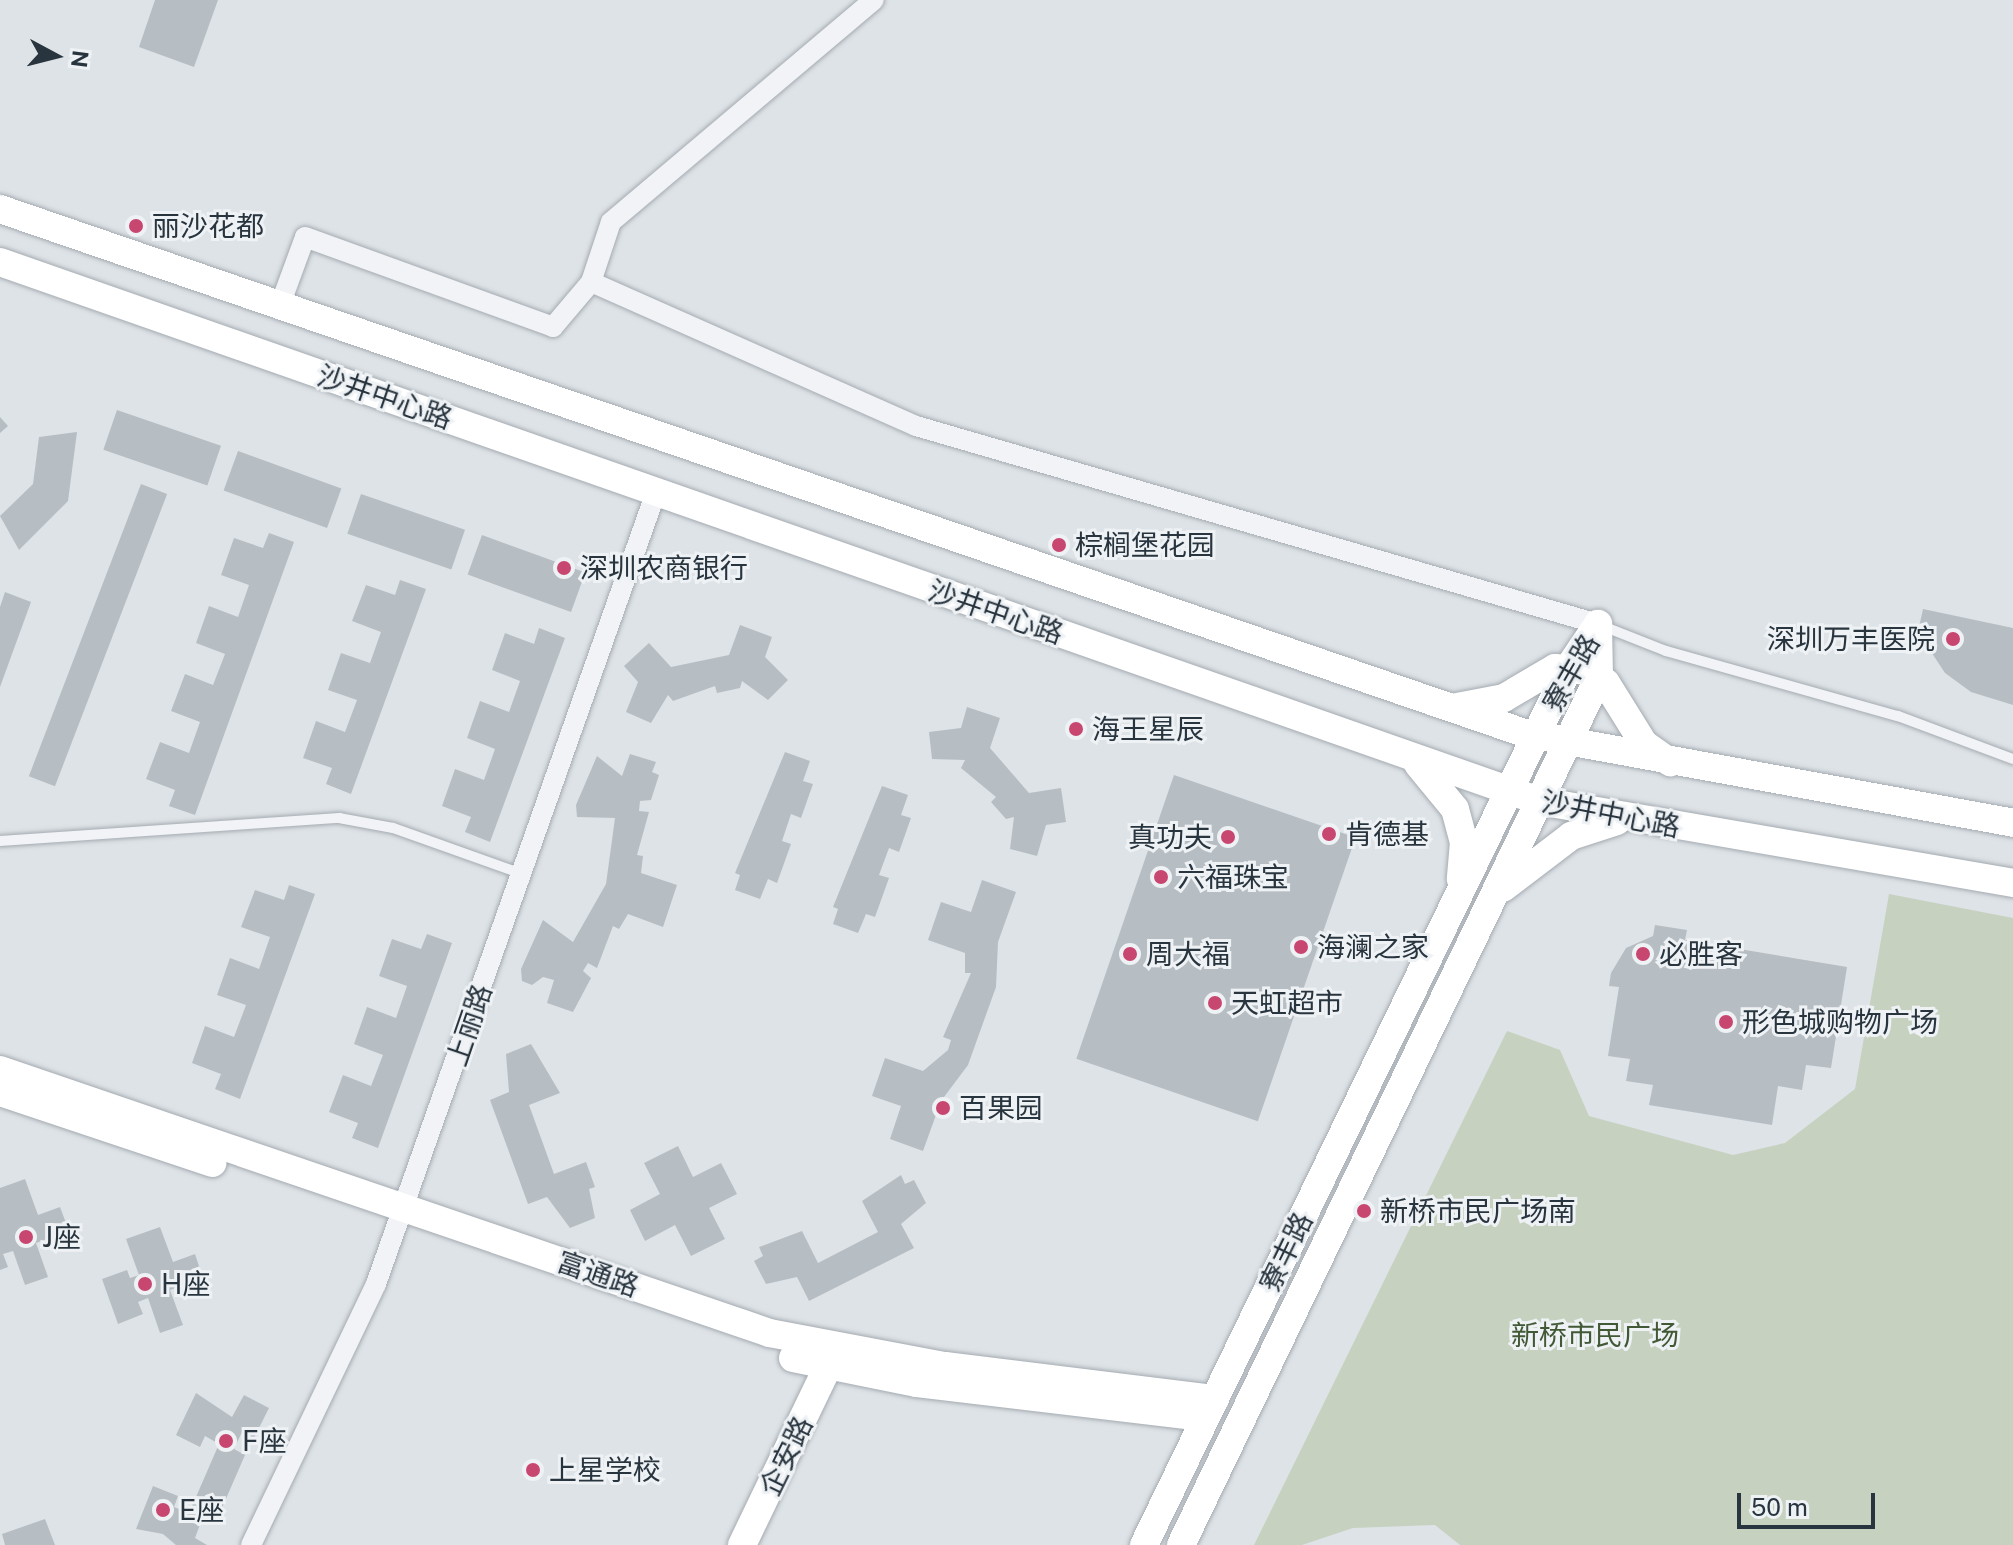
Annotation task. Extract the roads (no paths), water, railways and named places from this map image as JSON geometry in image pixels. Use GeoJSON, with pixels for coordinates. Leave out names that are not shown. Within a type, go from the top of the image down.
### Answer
{"type":"FeatureCollection","features":[{"type":"Feature","properties":{"kind":"street"},"geometry":{"type":"LineString","coordinates":[[280,305],[305,237],[553,327],[591,282],[611,222],[874,0]]}},
{"type":"Feature","properties":{"kind":"street","name":"沙井中心路"},"geometry":{"type":"LineString","coordinates":[[0,209],[1536,736],[1678,766],[2013,823]]}},
{"type":"Feature","properties":{"kind":"street","name":"沙井中心路"},"geometry":{"type":"LineString","coordinates":[[0,262],[1539,801],[1632,820],[2013,883]]}},
{"type":"Feature","properties":{"kind":"street"},"geometry":{"type":"LineString","coordinates":[[591,282],[916,426],[1598,624]]}},
{"type":"Feature","properties":{"kind":"street","name":"上丽路"},"geometry":{"type":"LineString","coordinates":[[251,1545],[400,1217],[656,492]]}},
{"type":"Feature","properties":{"kind":"street","name":"寮丰路"},"geometry":{"type":"LineString","coordinates":[[1144,1545],[1569,667],[1598,624]]}},
{"type":"Feature","properties":{"kind":"street","name":"寮丰路"},"geometry":{"type":"LineString","coordinates":[[1181,1545],[1599,677],[1598,624]]}},
{"type":"Feature","properties":{"kind":"street"},"geometry":{"type":"LineString","coordinates":[[1446,707],[1504,698],[1541,674],[1569,667],[1599,677],[1634,733],[1678,766]]}},
{"type":"Feature","properties":{"kind":"street"},"geometry":{"type":"LineString","coordinates":[[1408,757],[1436,778],[1455,809],[1464,842],[1457,899]]}},
{"type":"Feature","properties":{"kind":"street"},"geometry":{"type":"LineString","coordinates":[[1488,908],[1521,872],[1571,836],[1632,820]]}},
{"type":"Feature","properties":{"kind":"street","name":"富通路"},"geometry":{"type":"LineString","coordinates":[[0,1070],[400,1217],[828,1366],[1211,1408]]}},
{"type":"Feature","properties":{"kind":"street","name":"富通路"},"geometry":{"type":"LineString","coordinates":[[0,1092],[809,1342],[1211,1408]]}},
{"type":"Feature","properties":{"kind":"street","name":"企安路"},"geometry":{"type":"LineString","coordinates":[[742,1545],[828,1366]]}},
{"type":"Feature","properties":{"kind":"lane"},"geometry":{"type":"LineString","coordinates":[[1598,624],[1666,651],[1898,716],[2013,759]]}},
{"type":"Feature","properties":{"kind":"lane"},"geometry":{"type":"LineString","coordinates":[[0,841],[339,818],[393,828],[522,874]]}},
{"type":"Feature","properties":{"kind":"place","name":"丽沙花都"},"geometry":{"type":"Point","coordinates":[136,226]}},
{"type":"Feature","properties":{"kind":"place","name":"棕榈堡花园"},"geometry":{"type":"Point","coordinates":[1059,545]}},
{"type":"Feature","properties":{"kind":"place","name":"深圳农商银行"},"geometry":{"type":"Point","coordinates":[564,568]}},
{"type":"Feature","properties":{"kind":"place","name":"深圳万丰医院"},"geometry":{"type":"Point","coordinates":[1953,639]}},
{"type":"Feature","properties":{"kind":"place","name":"海王星辰"},"geometry":{"type":"Point","coordinates":[1076,729]}},
{"type":"Feature","properties":{"kind":"place","name":"肯德基"},"geometry":{"type":"Point","coordinates":[1329,834]}},
{"type":"Feature","properties":{"kind":"place","name":"真功夫"},"geometry":{"type":"Point","coordinates":[1228,837]}},
{"type":"Feature","properties":{"kind":"place","name":"六福珠宝"},"geometry":{"type":"Point","coordinates":[1161,877]}},
{"type":"Feature","properties":{"kind":"place","name":"海澜之家"},"geometry":{"type":"Point","coordinates":[1301,947]}},
{"type":"Feature","properties":{"kind":"place","name":"周大福"},"geometry":{"type":"Point","coordinates":[1130,954]}},
{"type":"Feature","properties":{"kind":"place","name":"必胜客"},"geometry":{"type":"Point","coordinates":[1643,954]}},
{"type":"Feature","properties":{"kind":"place","name":"天虹超市"},"geometry":{"type":"Point","coordinates":[1215,1003]}},
{"type":"Feature","properties":{"kind":"place","name":"形色城购物广场"},"geometry":{"type":"Point","coordinates":[1726,1022]}},
{"type":"Feature","properties":{"kind":"place","name":"百果园"},"geometry":{"type":"Point","coordinates":[943,1108]}},
{"type":"Feature","properties":{"kind":"place","name":"新桥市民广场南"},"geometry":{"type":"Point","coordinates":[1364,1211]}},
{"type":"Feature","properties":{"kind":"place","name":"J座"},"geometry":{"type":"Point","coordinates":[26,1237]}},
{"type":"Feature","properties":{"kind":"place","name":"H座"},"geometry":{"type":"Point","coordinates":[145,1284]}},
{"type":"Feature","properties":{"kind":"place","name":"F座"},"geometry":{"type":"Point","coordinates":[226,1441]}},
{"type":"Feature","properties":{"kind":"place","name":"上星学校"},"geometry":{"type":"Point","coordinates":[533,1470]}},
{"type":"Feature","properties":{"kind":"place","name":"E座"},"geometry":{"type":"Point","coordinates":[163,1510]}},
{"type":"Feature","properties":{"kind":"park label","name":"新桥市民广场"},"geometry":{"type":"Point","coordinates":[1595,1335]}}]}
